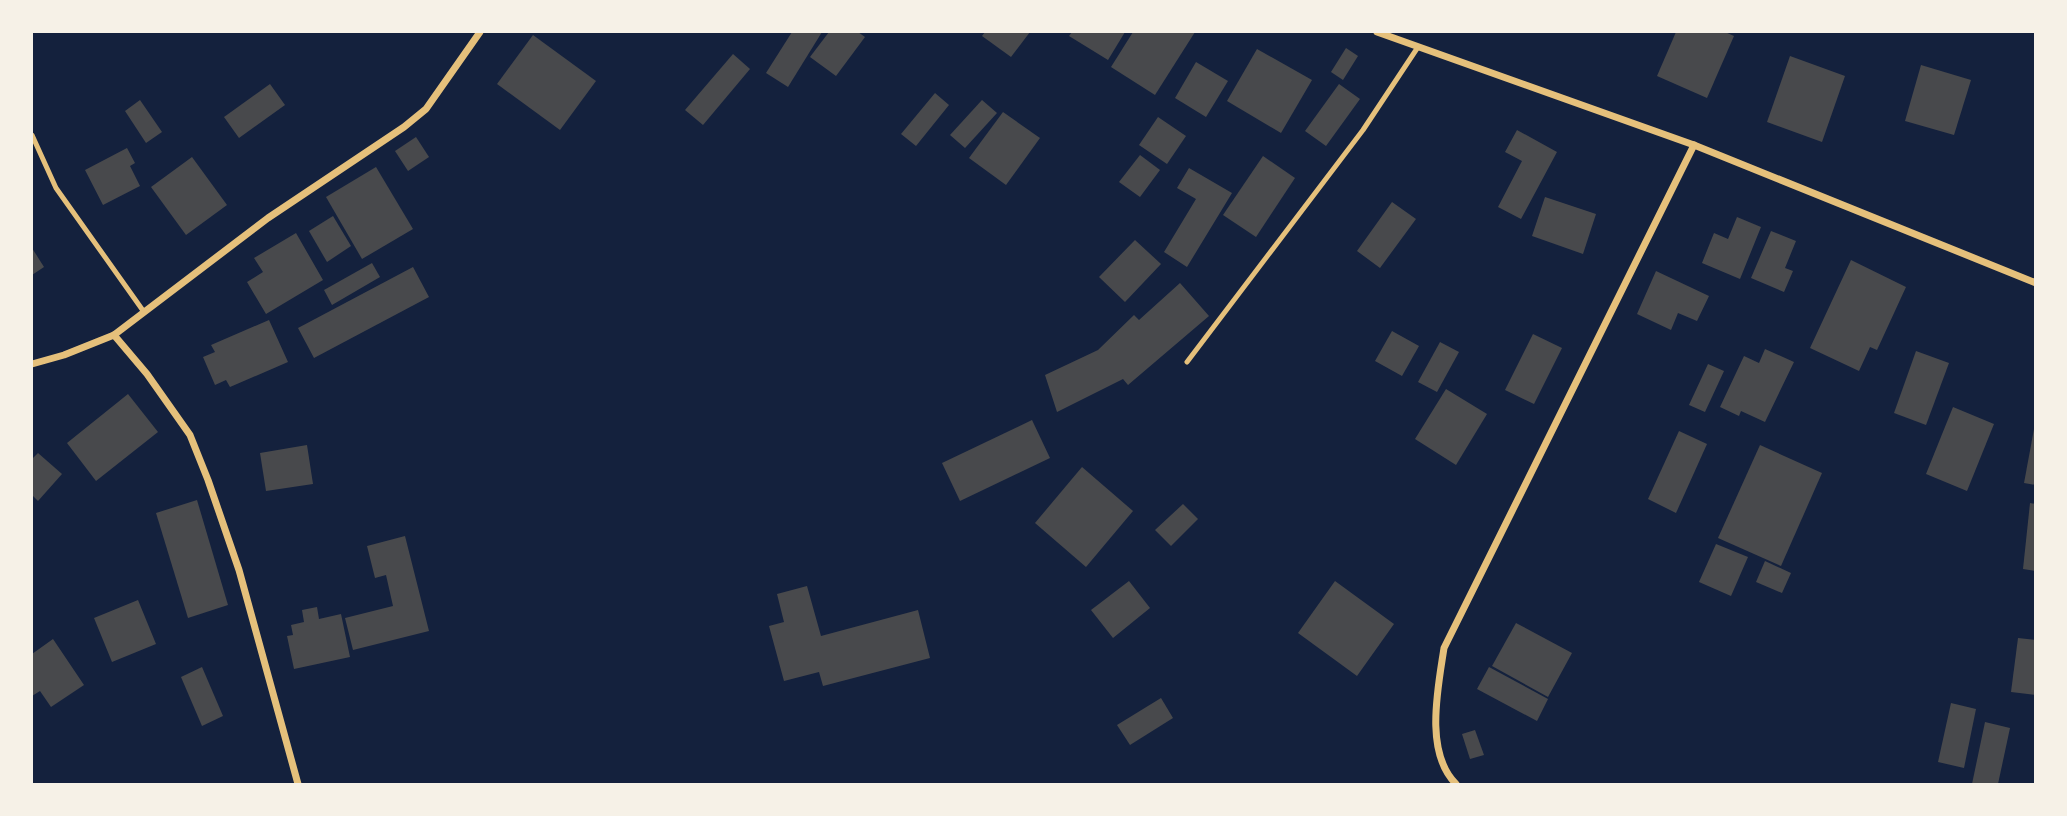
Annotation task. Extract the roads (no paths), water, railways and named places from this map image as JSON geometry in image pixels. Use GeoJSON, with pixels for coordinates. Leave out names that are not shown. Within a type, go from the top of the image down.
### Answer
{"type":"FeatureCollection","features":[{"type":"Feature","properties":{"kind":"street"},"geometry":{"type":"LineString","coordinates":[[32,364],[64,355],[114,335],[268,218],[375,147],[426,109],[480,32]]}},
{"type":"Feature","properties":{"kind":"street"},"geometry":{"type":"LineString","coordinates":[[1377,32],[1694,145],[2035,283]]}},
{"type":"Feature","properties":{"kind":"street"},"geometry":{"type":"LineString","coordinates":[[1456,785],[1448,776],[1440,756],[1436,724],[1436,702],[1444,648],[1694,145]]}},
{"type":"Feature","properties":{"kind":"street"},"geometry":{"type":"LineString","coordinates":[[114,335],[174,409],[195,446],[239,570],[299,785]]}},
{"type":"Feature","properties":{"kind":"lane"},"geometry":{"type":"LineString","coordinates":[[1186,362],[1363,130],[1418,47]]}},
{"type":"Feature","properties":{"kind":"lane"},"geometry":{"type":"LineString","coordinates":[[32,135],[56,188],[144,312]]}}]}
